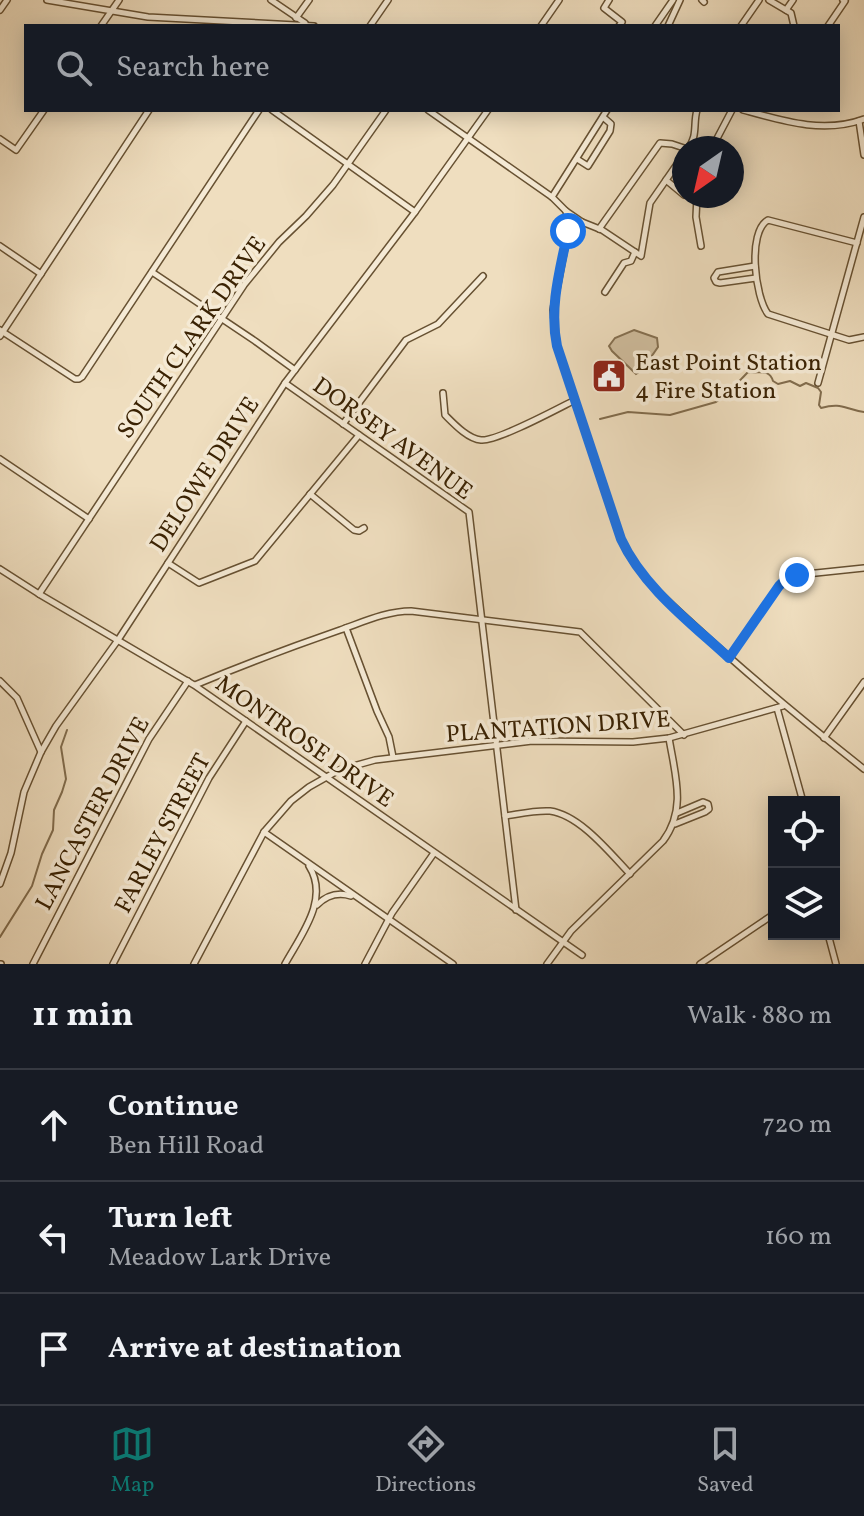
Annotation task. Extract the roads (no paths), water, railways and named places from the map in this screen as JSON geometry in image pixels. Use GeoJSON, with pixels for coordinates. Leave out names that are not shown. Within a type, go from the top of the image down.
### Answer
{"type":"FeatureCollection","features":[{"type":"Feature","properties":{"kind":"street"},"geometry":{"type":"LineString","coordinates":[[0,10],[7,0]]}},
{"type":"Feature","properties":{"kind":"street"},"geometry":{"type":"LineString","coordinates":[[47,0],[110,12],[212,24]]}},
{"type":"Feature","properties":{"kind":"street"},"geometry":{"type":"LineString","coordinates":[[102,24],[119,0]]}},
{"type":"Feature","properties":{"kind":"street"},"geometry":{"type":"LineString","coordinates":[[271,0],[306,24]]}},
{"type":"Feature","properties":{"kind":"street"},"geometry":{"type":"LineString","coordinates":[[296,18],[309,0]]}},
{"type":"Feature","properties":{"kind":"street"},"geometry":{"type":"LineString","coordinates":[[371,24],[388,0]]}},
{"type":"Feature","properties":{"kind":"street"},"geometry":{"type":"LineString","coordinates":[[542,24],[559,0]]}},
{"type":"Feature","properties":{"kind":"street"},"geometry":{"type":"LineString","coordinates":[[609,0],[604,8],[620,24]]}},
{"type":"Feature","properties":{"kind":"street"},"geometry":{"type":"LineString","coordinates":[[656,24],[673,0]]}},
{"type":"Feature","properties":{"kind":"street"},"geometry":{"type":"LineString","coordinates":[[669,24],[680,0]]}},
{"type":"Feature","properties":{"kind":"street"},"geometry":{"type":"LineString","coordinates":[[742,24],[759,0]]}},
{"type":"Feature","properties":{"kind":"street"},"geometry":{"type":"LineString","coordinates":[[769,0],[791,13],[794,24]]}},
{"type":"Feature","properties":{"kind":"street"},"geometry":{"type":"LineString","coordinates":[[786,10],[793,0]]}},
{"type":"Feature","properties":{"kind":"street"},"geometry":{"type":"LineString","coordinates":[[829,24],[843,0]]}},
{"type":"Feature","properties":{"kind":"street"},"geometry":{"type":"LineString","coordinates":[[0,139],[16,150],[43,112]]}},
{"type":"Feature","properties":{"kind":"street"},"geometry":{"type":"LineString","coordinates":[[148,112],[1,333],[75,379],[82,377],[258,112]]}},
{"type":"Feature","properties":{"kind":"street"},"geometry":{"type":"LineString","coordinates":[[275,112],[415,212]]}},
{"type":"Feature","properties":{"kind":"street","name":"SOUTH CLARK DRIVE"},"geometry":{"type":"LineString","coordinates":[[39,594],[260,263],[319,202],[385,112]]}},
{"type":"Feature","properties":{"kind":"street"},"geometry":{"type":"LineString","coordinates":[[431,112],[552,197],[582,222],[599,229],[641,256],[650,203],[672,171]]}},
{"type":"Feature","properties":{"kind":"street","name":"DELOWE DRIVE"},"geometry":{"type":"LineString","coordinates":[[0,884],[11,853],[24,792],[56,726],[118,640],[285,383],[487,112]]}},
{"type":"Feature","properties":{"kind":"street"},"geometry":{"type":"LineString","coordinates":[[552,197],[606,112]]}},
{"type":"Feature","properties":{"kind":"street"},"geometry":{"type":"LineString","coordinates":[[694,136],[696,112]]}},
{"type":"Feature","properties":{"kind":"street"},"geometry":{"type":"LineString","coordinates":[[718,136],[731,112]]}},
{"type":"Feature","properties":{"kind":"street"},"geometry":{"type":"LineString","coordinates":[[750,112],[810,125],[833,126],[861,120],[864,155]]}},
{"type":"Feature","properties":{"kind":"street"},"geometry":{"type":"LineString","coordinates":[[577,159],[588,166],[610,131],[611,124],[603,117]]}},
{"type":"Feature","properties":{"kind":"street"},"geometry":{"type":"LineString","coordinates":[[599,229],[660,143],[672,144]]}},
{"type":"Feature","properties":{"kind":"street"},"geometry":{"type":"LineString","coordinates":[[666,180],[672,185]]}},
{"type":"Feature","properties":{"kind":"street"},"geometry":{"type":"LineString","coordinates":[[697,208],[701,246]]}},
{"type":"Feature","properties":{"kind":"street"},"geometry":{"type":"LineString","coordinates":[[566,211],[568,231],[554,298],[557,346],[621,539],[632,561],[646,580],[729,658],[864,769]]}},
{"type":"Feature","properties":{"kind":"street"},"geometry":{"type":"LineString","coordinates":[[818,383],[864,217]]}},
{"type":"Feature","properties":{"kind":"street"},"geometry":{"type":"LineString","coordinates":[[857,243],[768,220],[759,228],[755,266],[764,310],[768,314],[849,340],[864,337]]}},
{"type":"Feature","properties":{"kind":"street"},"geometry":{"type":"LineString","coordinates":[[568,231],[571,226],[582,222]]}},
{"type":"Feature","properties":{"kind":"street"},"geometry":{"type":"LineString","coordinates":[[0,246],[41,274]]}},
{"type":"Feature","properties":{"kind":"street"},"geometry":{"type":"LineString","coordinates":[[605,292],[635,252]]}},
{"type":"Feature","properties":{"kind":"street"},"geometry":{"type":"LineString","coordinates":[[755,266],[718,272],[714,278],[720,283],[756,278]]}},
{"type":"Feature","properties":{"kind":"street","name":"DORSEY AVENUE"},"geometry":{"type":"LineString","coordinates":[[152,272],[295,370]]}},
{"type":"Feature","properties":{"kind":"street"},"geometry":{"type":"LineString","coordinates":[[343,424],[406,340],[438,324],[483,276]]}},
{"type":"Feature","properties":{"kind":"street","name":"DORSEY AVENUE"},"geometry":{"type":"LineString","coordinates":[[285,383],[469,512],[516,910]]}},
{"type":"Feature","properties":{"kind":"street"},"geometry":{"type":"LineString","coordinates":[[443,393],[445,415],[480,440],[518,428],[575,400]]}},
{"type":"Feature","properties":{"kind":"street"},"geometry":{"type":"LineString","coordinates":[[168,563],[199,583],[255,561],[359,435]]}},
{"type":"Feature","properties":{"kind":"street"},"geometry":{"type":"LineString","coordinates":[[0,459],[89,519]]}},
{"type":"Feature","properties":{"kind":"street"},"geometry":{"type":"LineString","coordinates":[[310,494],[354,530],[364,528]]}},
{"type":"Feature","properties":{"kind":"street"},"geometry":{"type":"LineString","coordinates":[[729,658],[786,579],[797,575],[864,568]]}},
{"type":"Feature","properties":{"kind":"street","name":"MONTROSE DRIVE"},"geometry":{"type":"LineString","coordinates":[[0,569],[191,683],[582,955]]}},
{"type":"Feature","properties":{"kind":"street"},"geometry":{"type":"LineString","coordinates":[[191,683],[403,611],[482,619],[580,632],[684,735]]}},
{"type":"Feature","properties":{"kind":"street"},"geometry":{"type":"LineString","coordinates":[[346,628],[389,737],[393,757]]}},
{"type":"Feature","properties":{"kind":"street"},"geometry":{"type":"LineString","coordinates":[[0,681],[17,698],[41,752]]}},
{"type":"Feature","properties":{"kind":"street"},"geometry":{"type":"LineString","coordinates":[[824,738],[864,682]]}},
{"type":"Feature","properties":{"kind":"street","name":"LANCASTER DRIVE"},"geometry":{"type":"LineString","coordinates":[[33,964],[149,739],[191,683]]}},
{"type":"Feature","properties":{"kind":"street","name":"PLANTATION DRIVE"},"geometry":{"type":"LineString","coordinates":[[194,964],[264,832],[291,801],[326,777],[358,764],[393,757],[496,745],[532,741],[633,742],[669,738],[784,706]]}},
{"type":"Feature","properties":{"kind":"street"},"geometry":{"type":"LineString","coordinates":[[777,708],[801,796]]}},
{"type":"Feature","properties":{"kind":"street","name":"FARLEY STREET"},"geometry":{"type":"LineString","coordinates":[[113,964],[209,778],[246,721]]}},
{"type":"Feature","properties":{"kind":"street"},"geometry":{"type":"LineString","coordinates":[[547,964],[571,931],[663,841],[674,824],[678,795],[669,738]]}},
{"type":"Feature","properties":{"kind":"street"},"geometry":{"type":"LineString","coordinates":[[674,824],[705,812],[709,809],[708,804],[703,802],[677,813]]}},
{"type":"Feature","properties":{"kind":"street"},"geometry":{"type":"LineString","coordinates":[[505,816],[545,811],[560,814],[590,833],[630,874]]}},
{"type":"Feature","properties":{"kind":"street"},"geometry":{"type":"LineString","coordinates":[[264,832],[453,964]]}},
{"type":"Feature","properties":{"kind":"street"},"geometry":{"type":"LineString","coordinates":[[365,964],[388,919],[434,853]]}},
{"type":"Feature","properties":{"kind":"street"},"geometry":{"type":"LineString","coordinates":[[307,863],[317,883],[316,906]]}},
{"type":"Feature","properties":{"kind":"street"},"geometry":{"type":"LineString","coordinates":[[285,964],[316,906],[327,896],[340,893],[369,906]]}},
{"type":"Feature","properties":{"kind":"street"},"geometry":{"type":"LineString","coordinates":[[700,964],[768,918]]}},
{"type":"Feature","properties":{"kind":"street"},"geometry":{"type":"LineString","coordinates":[[830,940],[836,964]]}},
{"type":"Feature","properties":{"kind":"waterway"},"geometry":{"type":"LineString","coordinates":[[600,419],[628,412],[670,415],[716,402],[748,372],[766,373],[778,384],[790,381],[800,386],[806,383],[818,388],[821,408],[839,406],[864,412]]}},
{"type":"Feature","properties":{"kind":"waterway"},"geometry":{"type":"LineString","coordinates":[[0,937],[32,886],[53,830],[54,810],[66,779],[61,747],[67,730]]}},
{"type":"Feature","properties":{"kind":"place","name":"East Point Station 4 Fire Station"},"geometry":{"type":"Point","coordinates":[609,376]}}]}
